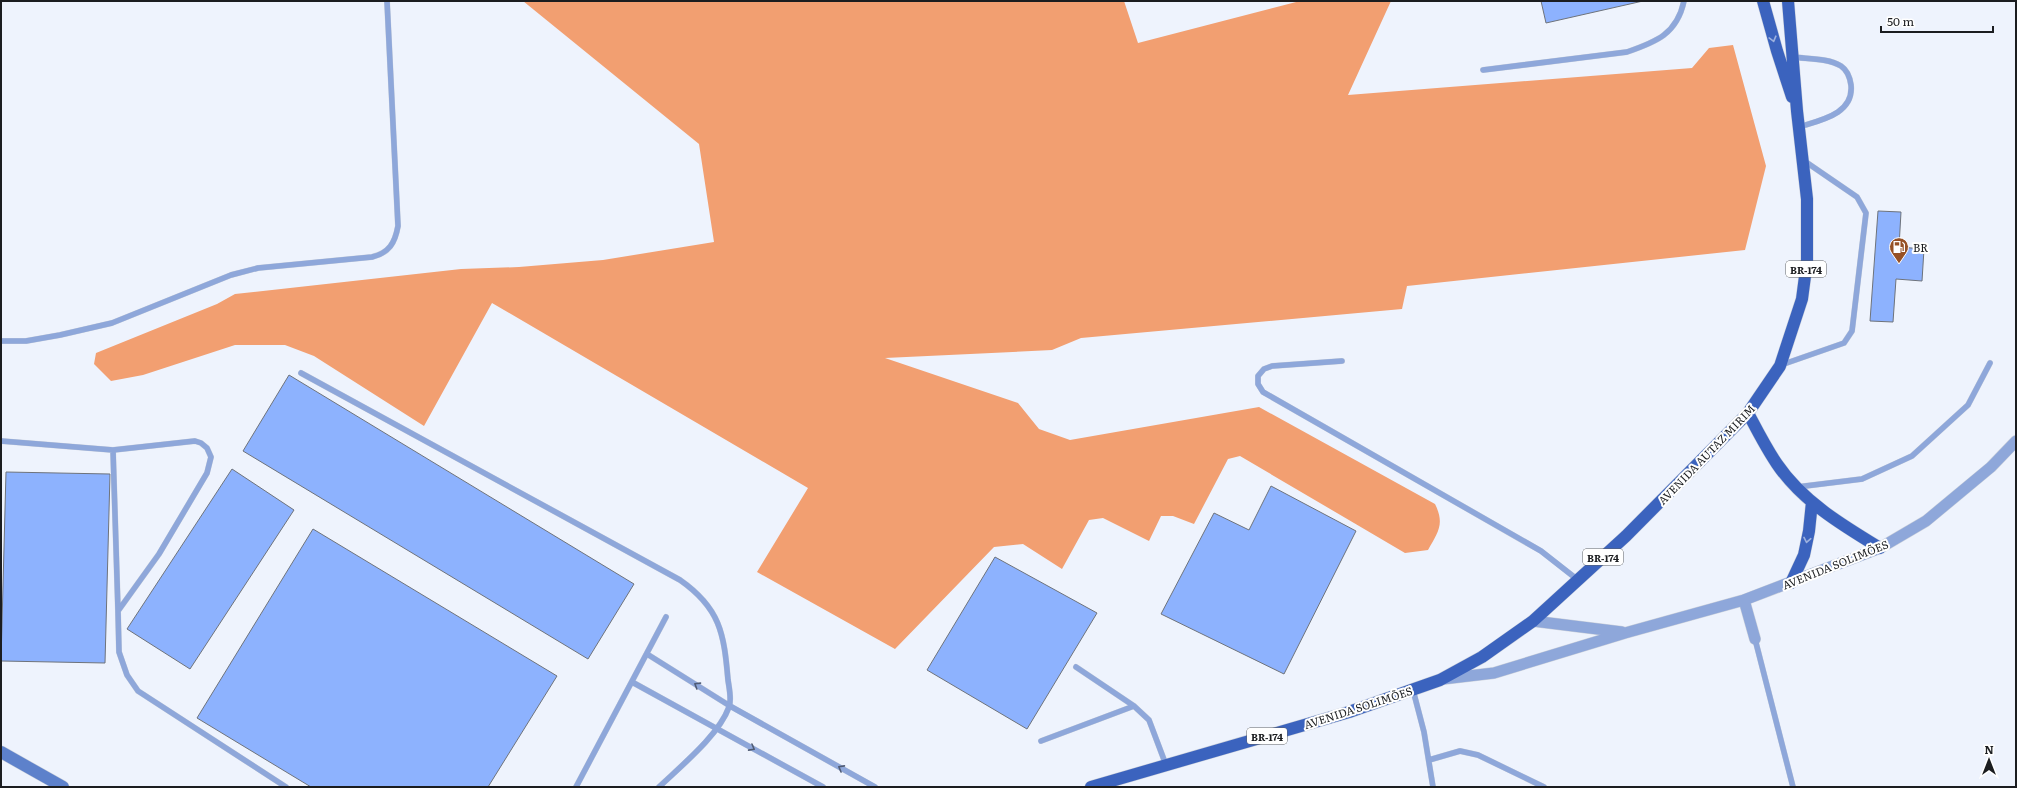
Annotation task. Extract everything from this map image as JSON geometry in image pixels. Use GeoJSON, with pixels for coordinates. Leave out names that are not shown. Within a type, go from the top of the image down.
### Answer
{"type":"FeatureCollection","features":[{"type":"Feature","properties":{"kind":"main road","name":"AVENIDA AUTAZ MIRIM"},"geometry":{"type":"LineString","coordinates":[[1763,1],[1777,51],[1797,111]]}},
{"type":"Feature","properties":{"kind":"main road","name":"AVENIDA AUTAZ MIRIM"},"geometry":{"type":"LineString","coordinates":[[1440,680],[1482,656],[1533,621],[1626,536],[1748,414],[1780,366],[1802,299],[1807,261],[1807,198],[1797,111],[1788,1]]}},
{"type":"Feature","properties":{"kind":"main road"},"geometry":{"type":"LineString","coordinates":[[1748,414],[1777,464],[1797,487],[1812,502],[1851,531],[1880,548]]}},
{"type":"Feature","properties":{"kind":"main road"},"geometry":{"type":"LineString","coordinates":[[1791,583],[1804,554],[1812,502]]}},
{"type":"Feature","properties":{"kind":"main road","name":"AVENIDA SOLIMÕES"},"geometry":{"type":"LineString","coordinates":[[1091,787],[1349,712],[1440,680]]}},
{"type":"Feature","properties":{"kind":"street","name":"AVENIDA SOLIMÕES"},"geometry":{"type":"LineString","coordinates":[[1440,680],[1494,673],[1625,633],[1744,600],[1880,548],[1926,521],[1991,467],[2016,441]]}},
{"type":"Feature","properties":{"kind":"street"},"geometry":{"type":"LineString","coordinates":[[1744,600],[1755,638]]}},
{"type":"Feature","properties":{"kind":"street","name":"AVENIDA SOLIMÕES"},"geometry":{"type":"LineString","coordinates":[[1533,621],[1625,633]]}},
{"type":"Feature","properties":{"kind":"street"},"geometry":{"type":"LineString","coordinates":[[1,752],[63,787]]}},
{"type":"Feature","properties":{"kind":"lane"},"geometry":{"type":"LineString","coordinates":[[1,341],[26,341],[112,323],[231,275],[288,264],[372,257],[382,255],[391,248],[396,239],[398,226],[387,1]]}},
{"type":"Feature","properties":{"kind":"lane"},"geometry":{"type":"LineString","coordinates":[[1483,70],[1627,52],[1648,45],[1667,35],[1681,15],[1684,1]]}},
{"type":"Feature","properties":{"kind":"lane"},"geometry":{"type":"LineString","coordinates":[[1793,57],[1834,63],[1842,67],[1849,75],[1851,84],[1851,94],[1847,104],[1834,115],[1799,127]]}},
{"type":"Feature","properties":{"kind":"lane"},"geometry":{"type":"LineString","coordinates":[[1780,366],[1844,343],[1852,331],[1866,213],[1857,197],[1803,160]]}},
{"type":"Feature","properties":{"kind":"lane"},"geometry":{"type":"LineString","coordinates":[[1342,361],[1272,366],[1264,369],[1258,376],[1258,384],[1262,392],[1541,551],[1578,580]]}},
{"type":"Feature","properties":{"kind":"lane"},"geometry":{"type":"LineString","coordinates":[[1797,487],[1862,479],[1912,456],[1968,405],[1990,363]]}},
{"type":"Feature","properties":{"kind":"lane"},"geometry":{"type":"LineString","coordinates":[[302,373],[680,580],[695,591],[713,610],[726,652],[730,706],[718,729],[659,787]]}},
{"type":"Feature","properties":{"kind":"lane"},"geometry":{"type":"LineString","coordinates":[[1,441],[113,450],[195,441],[201,443],[207,448],[211,457],[207,473],[163,547],[118,611]]}},
{"type":"Feature","properties":{"kind":"lane"},"geometry":{"type":"LineString","coordinates":[[113,450],[119,652],[127,675],[138,691],[286,787]]}},
{"type":"Feature","properties":{"kind":"lane"},"geometry":{"type":"LineString","coordinates":[[576,787],[666,617]]}},
{"type":"Feature","properties":{"kind":"lane"},"geometry":{"type":"LineString","coordinates":[[1755,638],[1793,787]]}},
{"type":"Feature","properties":{"kind":"lane"},"geometry":{"type":"LineString","coordinates":[[647,654],[730,706],[875,787]]}},
{"type":"Feature","properties":{"kind":"lane"},"geometry":{"type":"LineString","coordinates":[[1076,667],[1134,706],[1149,720],[1166,764]]}},
{"type":"Feature","properties":{"kind":"lane"},"geometry":{"type":"LineString","coordinates":[[632,682],[823,787]]}},
{"type":"Feature","properties":{"kind":"lane"},"geometry":{"type":"LineString","coordinates":[[1413,690],[1424,732],[1433,787]]}},
{"type":"Feature","properties":{"kind":"lane"},"geometry":{"type":"LineString","coordinates":[[1041,741],[1134,706]]}},
{"type":"Feature","properties":{"kind":"lane"},"geometry":{"type":"LineString","coordinates":[[1429,760],[1460,751],[1478,755],[1544,787]]}},
{"type":"Feature","properties":{"kind":"shaded area"},"geometry":{"type":"Polygon","coordinates":[[[523,1],[1124,1],[1138,43],[1300,1],[1391,1],[1348,95],[1692,68],[1709,48],[1733,45],[1766,166],[1745,250],[1407,286],[1402,309],[1081,338],[1052,350],[885,358],[1018,403],[1039,429],[1070,440],[1259,407],[1435,504],[1440,517],[1439,528],[1428,550],[1405,553],[1240,456],[1228,459],[1194,524],[1173,516],[1161,516],[1149,541],[1103,518],[1089,520],[1062,569],[1023,544],[994,547],[895,649],[757,572],[808,488],[492,303],[424,426],[314,356],[285,345],[235,345],[143,375],[111,381],[94,364],[96,353],[217,304],[235,294],[461,269],[519,267],[603,260],[714,242],[699,144],[523,1]]]}},
{"type":"Feature","properties":{"kind":"building"},"geometry":{"type":"Polygon","coordinates":[[[1541,1],[1643,1],[1546,23],[1541,1]]]}},
{"type":"Feature","properties":{"kind":"building","name":"BR"},"geometry":{"type":"Polygon","coordinates":[[[1878,211],[1901,212],[1899,247],[1924,249],[1922,281],[1896,279],[1893,322],[1870,321],[1878,211]]]}},
{"type":"Feature","properties":{"kind":"building"},"geometry":{"type":"Polygon","coordinates":[[[289,375],[634,584],[588,659],[243,451],[289,375]]]}},
{"type":"Feature","properties":{"kind":"building"},"geometry":{"type":"Polygon","coordinates":[[[232,469],[294,510],[190,669],[127,629],[232,469]]]}},
{"type":"Feature","properties":{"kind":"building"},"geometry":{"type":"Polygon","coordinates":[[[6,472],[110,474],[105,663],[1,661],[6,472]]]}},
{"type":"Feature","properties":{"kind":"building"},"geometry":{"type":"Polygon","coordinates":[[[1271,486],[1356,531],[1284,674],[1161,614],[1214,513],[1249,530],[1271,486]]]}},
{"type":"Feature","properties":{"kind":"building"},"geometry":{"type":"Polygon","coordinates":[[[313,529],[557,676],[488,787],[311,787],[197,718],[313,529]]]}},
{"type":"Feature","properties":{"kind":"building"},"geometry":{"type":"Polygon","coordinates":[[[995,557],[1097,613],[1027,729],[927,670],[995,557]]]}},
{"type":"Feature","properties":{"kind":"place","name":"BR"},"geometry":{"type":"Point","coordinates":[1899,264]}}]}
